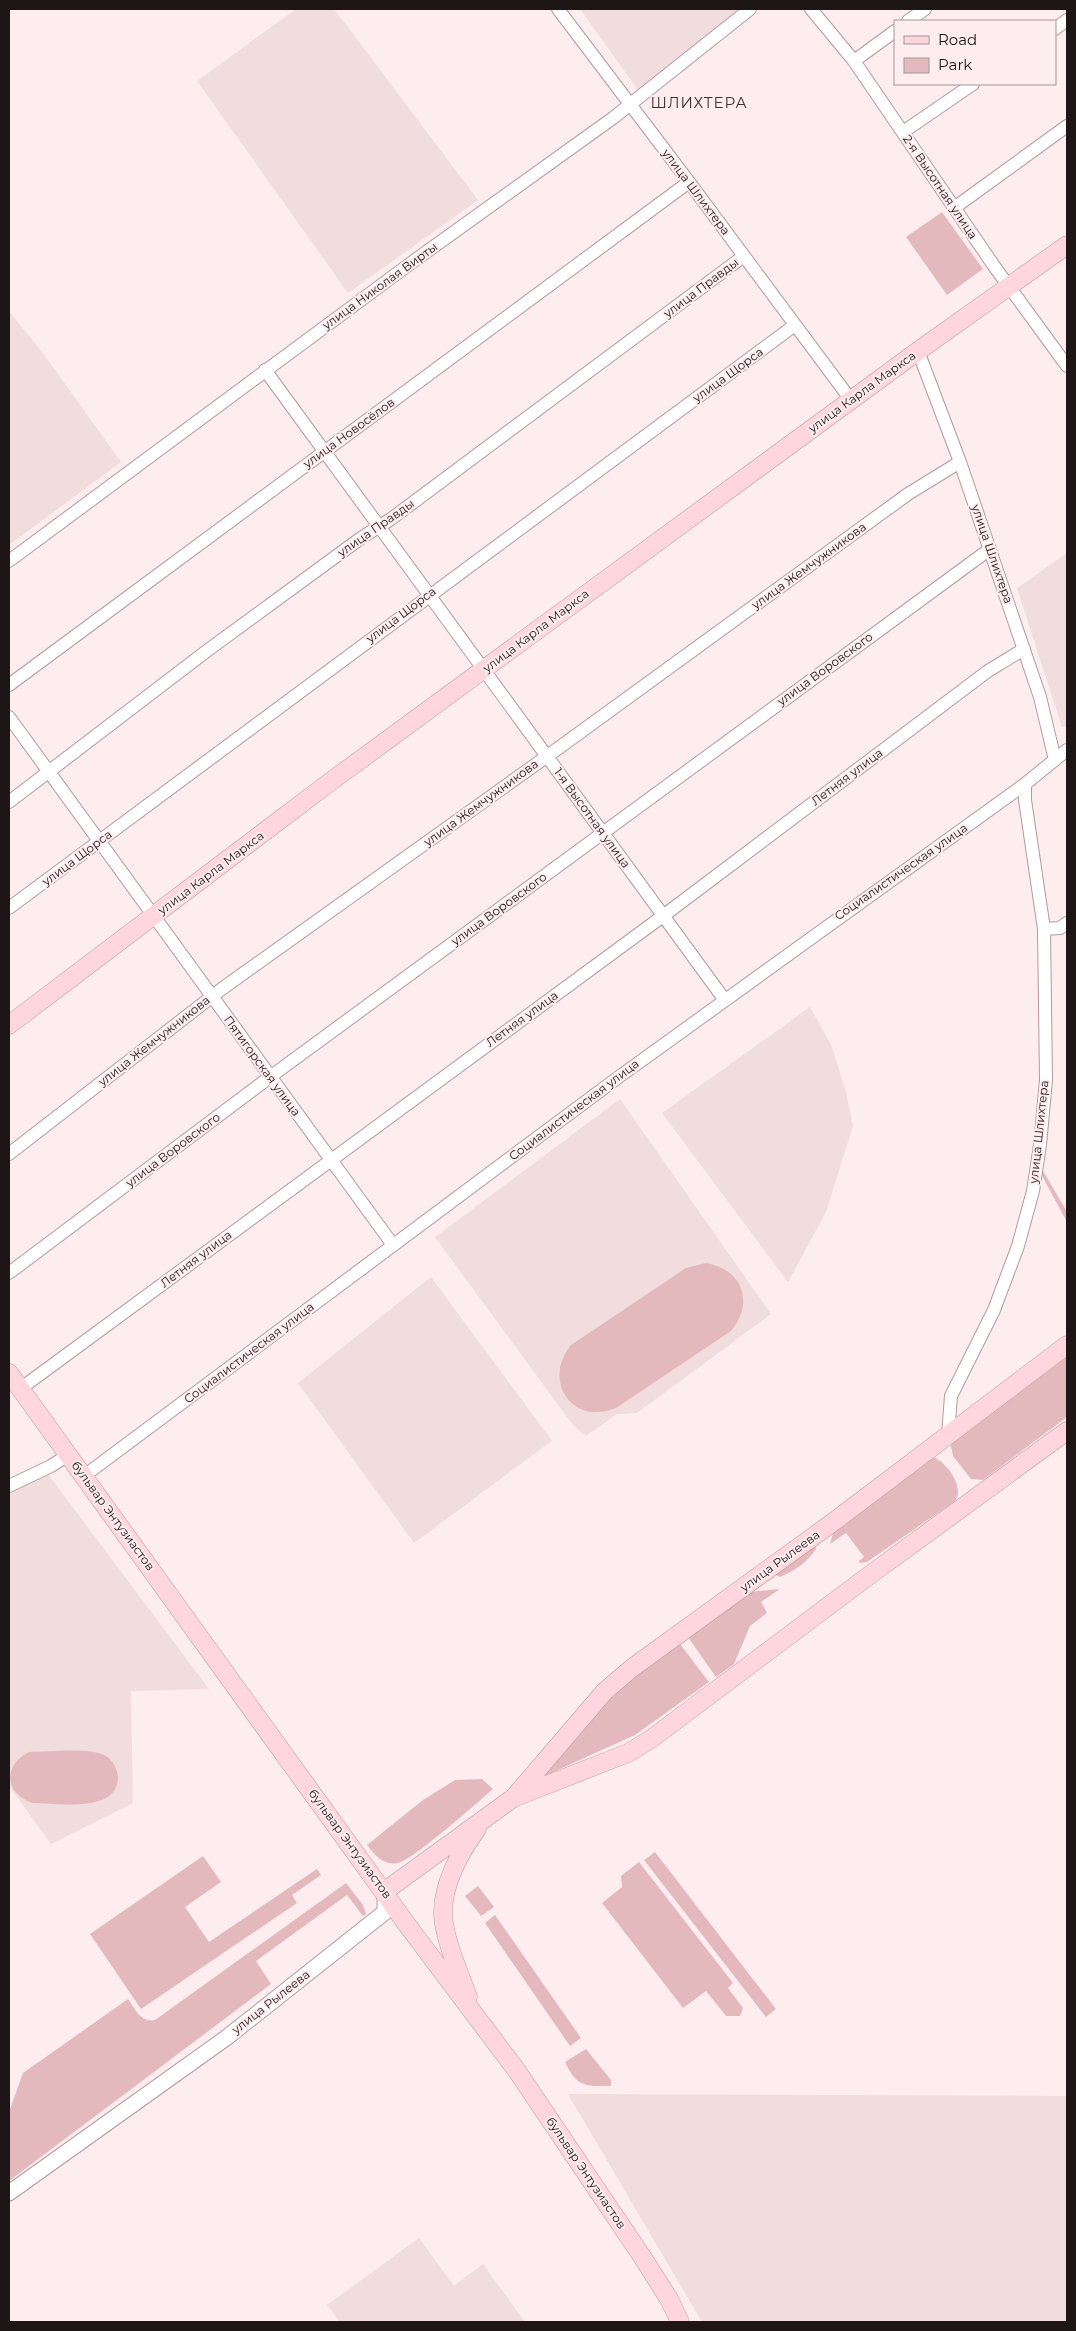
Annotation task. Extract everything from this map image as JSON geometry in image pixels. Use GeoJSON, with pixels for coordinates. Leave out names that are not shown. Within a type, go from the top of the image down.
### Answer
{"type":"FeatureCollection","features":[{"type":"Feature","properties":{"kind":"main road","name":"улица Карла Маркса"},"geometry":{"type":"LineString","coordinates":[[9,1025],[330,782],[850,400],[1067,244]]}},
{"type":"Feature","properties":{"kind":"main road","name":"улица Рылеева"},"geometry":{"type":"LineString","coordinates":[[513,1798],[605,1691],[632,1668],[836,1520],[1067,1345]]}},
{"type":"Feature","properties":{"kind":"main road","name":"бульвар Энтузиастов"},"geometry":{"type":"LineString","coordinates":[[9,1374],[517,2071],[638,2250],[669,2299],[680,2322]]}},
{"type":"Feature","properties":{"kind":"main road","name":"улица Рылеева"},"geometry":{"type":"LineString","coordinates":[[385,1891],[513,1798],[628,1753],[651,1739],[874,1572],[1067,1431]]}},
{"type":"Feature","properties":{"kind":"main road"},"geometry":{"type":"LineString","coordinates":[[475,2015],[453,1954],[443,1913],[448,1886],[456,1865],[466,1843],[486,1817]]}},
{"type":"Feature","properties":{"kind":"street","name":"улица Шлихтера"},"geometry":{"type":"LineString","coordinates":[[558,9],[850,400]]}},
{"type":"Feature","properties":{"kind":"street","name":"улица Николая Вирты"},"geometry":{"type":"LineString","coordinates":[[9,560],[411,263],[555,161],[750,9]]}},
{"type":"Feature","properties":{"kind":"street","name":"2-я Высотная улица"},"geometry":{"type":"LineString","coordinates":[[811,9],[854,61],[954,208],[1067,366]]}},
{"type":"Feature","properties":{"kind":"street"},"geometry":{"type":"LineString","coordinates":[[909,20],[925,9]]}},
{"type":"Feature","properties":{"kind":"street"},"geometry":{"type":"LineString","coordinates":[[1056,28],[1067,20]]}},
{"type":"Feature","properties":{"kind":"street"},"geometry":{"type":"LineString","coordinates":[[854,61],[894,32]]}},
{"type":"Feature","properties":{"kind":"street"},"geometry":{"type":"LineString","coordinates":[[903,132],[973,85]]}},
{"type":"Feature","properties":{"kind":"street"},"geometry":{"type":"LineString","coordinates":[[954,208],[1067,126]]}},
{"type":"Feature","properties":{"kind":"street","name":"улица Новосёлов"},"geometry":{"type":"LineString","coordinates":[[9,685],[689,182]]}},
{"type":"Feature","properties":{"kind":"street","name":"улица Правды"},"geometry":{"type":"LineString","coordinates":[[9,802],[208,650],[361,538],[380,527],[744,256]]}},
{"type":"Feature","properties":{"kind":"street","name":"улица Щорса"},"geometry":{"type":"LineString","coordinates":[[9,908],[429,594],[795,325]]}},
{"type":"Feature","properties":{"kind":"street","name":"улица Шлихтера"},"geometry":{"type":"LineString","coordinates":[[918,351],[960,462],[1024,649],[1040,697],[1055,760]]}},
{"type":"Feature","properties":{"kind":"street","name":"1-я Высотная улица"},"geometry":{"type":"LineString","coordinates":[[265,370],[724,999]]}},
{"type":"Feature","properties":{"kind":"street","name":"улица Жемчужникова"},"geometry":{"type":"LineString","coordinates":[[9,1154],[211,997],[908,494],[960,462]]}},
{"type":"Feature","properties":{"kind":"street","name":"улица Воровского"},"geometry":{"type":"LineString","coordinates":[[9,1273],[270,1077],[990,549]]}},
{"type":"Feature","properties":{"kind":"street","name":"Летняя улица"},"geometry":{"type":"LineString","coordinates":[[20,1389],[663,916],[988,671],[1024,649]]}},
{"type":"Feature","properties":{"kind":"street","name":"Пятигорская улица"},"geometry":{"type":"LineString","coordinates":[[9,718],[393,1245]]}},
{"type":"Feature","properties":{"kind":"street","name":"Социалистическая улица"},"geometry":{"type":"LineString","coordinates":[[84,1476],[724,999],[1025,784],[1067,750]]}},
{"type":"Feature","properties":{"kind":"street","name":"улица Шлихтера"},"geometry":{"type":"LineString","coordinates":[[948,1435],[951,1396],[994,1310],[1018,1246],[1033,1191],[1041,1136],[1046,1080],[1044,929],[1025,800],[1025,784]]}},
{"type":"Feature","properties":{"kind":"street"},"geometry":{"type":"LineString","coordinates":[[1044,929],[1060,928],[1067,923]]}},
{"type":"Feature","properties":{"kind":"street"},"geometry":{"type":"LineString","coordinates":[[9,1486],[52,1466],[68,1455]]}},
{"type":"Feature","properties":{"kind":"street","name":"улица Рылеева"},"geometry":{"type":"LineString","coordinates":[[9,2193],[226,2038],[385,1912],[385,1891]]}},
{"type":"Feature","properties":{"kind":"shaded area"},"geometry":{"type":"Polygon","coordinates":[[[296,9],[334,9],[478,200],[348,293],[197,81],[296,9]]]}},
{"type":"Feature","properties":{"kind":"shaded area"},"geometry":{"type":"Polygon","coordinates":[[[580,9],[740,9],[638,90],[580,9]]]}},
{"type":"Feature","properties":{"kind":"shaded area"},"geometry":{"type":"Polygon","coordinates":[[[9,311],[45,356],[121,462],[9,545],[9,311]]]}},
{"type":"Feature","properties":{"kind":"shaded area"},"geometry":{"type":"Polygon","coordinates":[[[1067,553],[1067,727],[1062,727],[1017,588],[1067,553]]]}},
{"type":"Feature","properties":{"kind":"shaded area"},"geometry":{"type":"Polygon","coordinates":[[[810,1007],[831,1045],[845,1088],[853,1126],[826,1212],[788,1282],[662,1113],[810,1007]]]}},
{"type":"Feature","properties":{"kind":"shaded area"},"geometry":{"type":"Polygon","coordinates":[[[620,1099],[771,1314],[637,1413],[617,1414],[586,1436],[573,1425],[435,1237],[620,1099]]]}},
{"type":"Feature","properties":{"kind":"shaded area"},"geometry":{"type":"Polygon","coordinates":[[[431,1277],[552,1441],[414,1543],[298,1383],[431,1277]]]}},
{"type":"Feature","properties":{"kind":"shaded area"},"geometry":{"type":"Polygon","coordinates":[[[48,1474],[209,1689],[131,1691],[133,1803],[51,1844],[9,1786],[9,1493],[48,1474]]]}},
{"type":"Feature","properties":{"kind":"shaded area"},"geometry":{"type":"Polygon","coordinates":[[[568,2094],[1067,2096],[1067,2322],[702,2322],[568,2094]]]}},
{"type":"Feature","properties":{"kind":"shaded area"},"geometry":{"type":"Polygon","coordinates":[[[419,2238],[454,2286],[483,2264],[525,2322],[340,2322],[327,2305],[419,2238]]]}},
{"type":"Feature","properties":{"kind":"green space"},"geometry":{"type":"Polygon","coordinates":[[[942,212],[983,269],[947,295],[906,237],[942,212]]]}},
{"type":"Feature","properties":{"kind":"green space"},"geometry":{"type":"Polygon","coordinates":[[[1042,1169],[1067,1212],[1067,1222],[1040,1172],[1042,1169]]]}},
{"type":"Feature","properties":{"kind":"green space"},"geometry":{"type":"Polygon","coordinates":[[[706,1263],[718,1266],[728,1272],[741,1288],[743,1298],[742,1309],[731,1331],[616,1408],[600,1412],[586,1411],[566,1397],[561,1386],[560,1373],[563,1359],[571,1345],[686,1268],[706,1263]]]}},
{"type":"Feature","properties":{"kind":"green space"},"geometry":{"type":"Polygon","coordinates":[[[1067,1352],[1067,1417],[983,1480],[971,1479],[953,1456],[950,1441],[1067,1352]]]}},
{"type":"Feature","properties":{"kind":"green space"},"geometry":{"type":"Polygon","coordinates":[[[930,1456],[936,1458],[947,1467],[956,1481],[958,1495],[955,1501],[867,1562],[860,1563],[859,1561],[864,1557],[846,1533],[830,1544],[833,1533],[930,1456]]]}},
{"type":"Feature","properties":{"kind":"green space"},"geometry":{"type":"Polygon","coordinates":[[[814,1541],[816,1549],[800,1566],[780,1577],[772,1573],[814,1541]]]}},
{"type":"Feature","properties":{"kind":"green space"},"geometry":{"type":"Polygon","coordinates":[[[780,1589],[761,1602],[767,1613],[750,1626],[734,1664],[716,1677],[685,1633],[749,1592],[780,1589]]]}},
{"type":"Feature","properties":{"kind":"green space"},"geometry":{"type":"Polygon","coordinates":[[[677,1640],[709,1682],[635,1735],[527,1784],[611,1691],[677,1640]]]}},
{"type":"Feature","properties":{"kind":"green space"},"geometry":{"type":"Polygon","coordinates":[[[80,1751],[99,1753],[106,1756],[113,1763],[117,1772],[118,1778],[115,1789],[107,1797],[96,1802],[69,1805],[32,1803],[16,1793],[10,1779],[11,1771],[15,1764],[29,1752],[80,1751]]]}},
{"type":"Feature","properties":{"kind":"green space"},"geometry":{"type":"Polygon","coordinates":[[[482,1779],[493,1789],[446,1830],[406,1859],[398,1863],[388,1863],[380,1859],[367,1845],[423,1800],[455,1780],[482,1779]]]}},
{"type":"Feature","properties":{"kind":"green space"},"geometry":{"type":"Polygon","coordinates":[[[655,1852],[776,2009],[766,2017],[644,1860],[655,1852]]]}},
{"type":"Feature","properties":{"kind":"green space"},"geometry":{"type":"Polygon","coordinates":[[[203,1856],[221,1882],[185,1907],[209,1942],[317,1869],[321,1875],[292,1895],[297,1903],[141,2009],[90,1934],[203,1856]]]}},
{"type":"Feature","properties":{"kind":"green space"},"geometry":{"type":"Polygon","coordinates":[[[639,1862],[733,1983],[728,1988],[743,2008],[740,2016],[726,2016],[706,1991],[683,2008],[602,1903],[622,1887],[621,1876],[639,1862]]]}},
{"type":"Feature","properties":{"kind":"green space"},"geometry":{"type":"Polygon","coordinates":[[[346,1883],[363,1905],[366,1914],[363,1916],[347,1895],[256,1961],[271,1984],[9,2181],[9,2112],[23,2073],[128,1999],[142,2018],[155,2020],[346,1883]]]}},
{"type":"Feature","properties":{"kind":"green space"},"geometry":{"type":"Polygon","coordinates":[[[478,1886],[494,1907],[481,1916],[465,1896],[478,1886]]]}},
{"type":"Feature","properties":{"kind":"green space"},"geometry":{"type":"Polygon","coordinates":[[[495,1915],[581,2038],[570,2046],[485,1923],[495,1915]]]}},
{"type":"Feature","properties":{"kind":"green space"},"geometry":{"type":"Polygon","coordinates":[[[586,2049],[611,2080],[611,2086],[583,2084],[569,2070],[565,2062],[586,2049]]]}},
{"type":"Feature","properties":{"kind":"district","name":"ШЛИХТЕРА"},"geometry":{"type":"Point","coordinates":[699,103]}}]}
